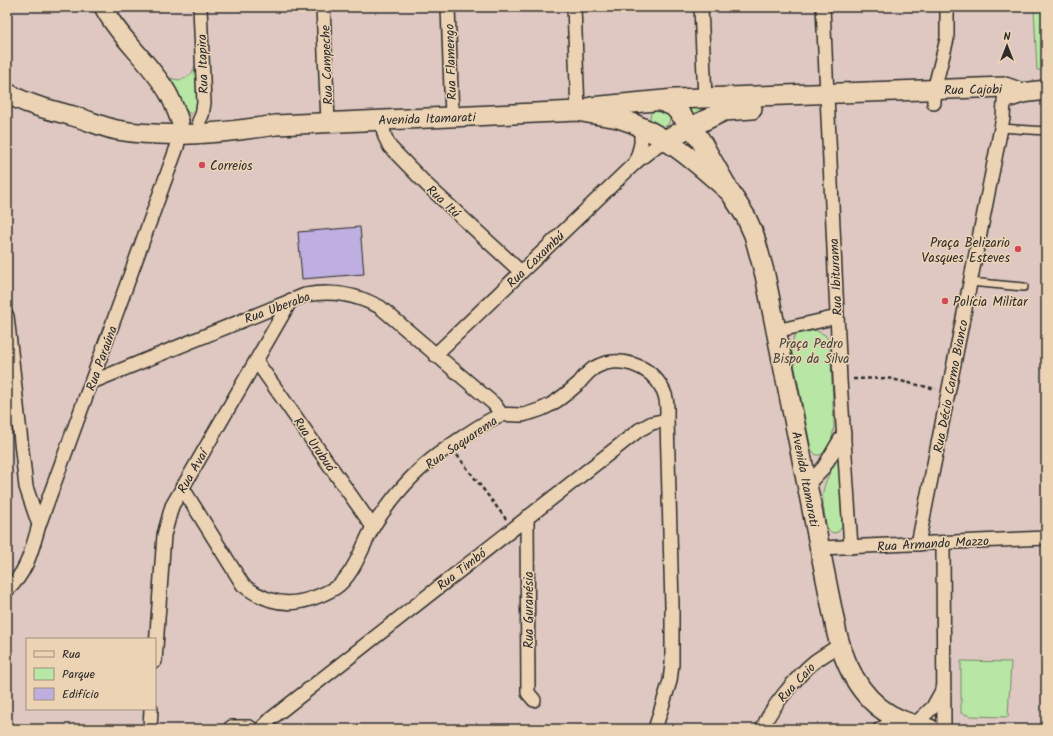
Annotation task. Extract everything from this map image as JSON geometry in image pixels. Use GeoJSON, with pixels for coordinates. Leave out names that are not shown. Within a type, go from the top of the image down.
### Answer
{"type":"FeatureCollection","features":[{"type":"Feature","properties":{"kind":"main road","name":"Rua Cajobi"},"geometry":{"type":"LineString","coordinates":[[656,101],[705,98],[827,100],[1011,93],[1046,90]]}},
{"type":"Feature","properties":{"kind":"main road","name":"Avenida Itamarati"},"geometry":{"type":"LineString","coordinates":[[9,96],[116,130],[152,134],[181,127],[230,132],[276,125],[578,111],[597,106],[656,101]]}},
{"type":"Feature","properties":{"kind":"main road"},"geometry":{"type":"LineString","coordinates":[[641,128],[642,113],[656,101],[669,104],[692,120],[707,112],[705,98]]}},
{"type":"Feature","properties":{"kind":"main road","name":"Rua Cajobi"},"geometry":{"type":"LineString","coordinates":[[664,140],[692,120],[731,110],[827,100]]}},
{"type":"Feature","properties":{"kind":"main road","name":"Avenida Itamarati"},"geometry":{"type":"LineString","coordinates":[[578,111],[617,118],[664,140],[683,151],[730,192]]}},
{"type":"Feature","properties":{"kind":"main road","name":"Avenida Itamarati"},"geometry":{"type":"LineString","coordinates":[[199,121],[224,120],[276,125]]}},
{"type":"Feature","properties":{"kind":"main road","name":"Avenida Itamarati"},"geometry":{"type":"LineString","coordinates":[[692,120],[730,192],[746,217],[754,235],[765,275],[840,645],[853,677],[862,690],[873,701],[915,724]]}},
{"type":"Feature","properties":{"kind":"main road"},"geometry":{"type":"LineString","coordinates":[[181,127],[190,130],[199,121]]}},
{"type":"Feature","properties":{"kind":"street"},"geometry":{"type":"LineString","coordinates":[[103,7],[118,29],[161,82],[168,93],[181,127]]}},
{"type":"Feature","properties":{"kind":"street","name":"Rua Itapira"},"geometry":{"type":"LineString","coordinates":[[199,121],[202,115],[204,103],[200,7]]}},
{"type":"Feature","properties":{"kind":"street","name":"Rua Campeche"},"geometry":{"type":"LineString","coordinates":[[323,7],[328,122]]}},
{"type":"Feature","properties":{"kind":"street","name":"Rua Flamengo"},"geometry":{"type":"LineString","coordinates":[[448,7],[452,117]]}},
{"type":"Feature","properties":{"kind":"street"},"geometry":{"type":"LineString","coordinates":[[574,7],[578,111]]}},
{"type":"Feature","properties":{"kind":"street"},"geometry":{"type":"LineString","coordinates":[[701,7],[705,98]]}},
{"type":"Feature","properties":{"kind":"street","name":"Rua Ibiturama"},"geometry":{"type":"LineString","coordinates":[[823,7],[840,380],[851,547]]}},
{"type":"Feature","properties":{"kind":"street"},"geometry":{"type":"LineString","coordinates":[[934,96],[947,39],[947,7]]}},
{"type":"Feature","properties":{"kind":"street","name":"Rua Décio Carmo Bianco"},"geometry":{"type":"LineString","coordinates":[[918,544],[1001,128],[1011,93]]}},
{"type":"Feature","properties":{"kind":"street","name":"Rua Itú"},"geometry":{"type":"LineString","coordinates":[[381,120],[384,137],[390,147],[427,185],[521,272]]}},
{"type":"Feature","properties":{"kind":"street","name":"Rua Paraúna"},"geometry":{"type":"LineString","coordinates":[[7,590],[18,579],[27,563],[39,525],[92,382],[181,127]]}},
{"type":"Feature","properties":{"kind":"street"},"geometry":{"type":"LineString","coordinates":[[636,162],[641,144],[641,128]]}},
{"type":"Feature","properties":{"kind":"street","name":"Rua Caxambú"},"geometry":{"type":"LineString","coordinates":[[435,355],[636,162],[664,140]]}},
{"type":"Feature","properties":{"kind":"street","name":"Rua Uberaba"},"geometry":{"type":"LineString","coordinates":[[92,382],[291,300],[321,292],[336,293],[360,298],[380,307],[494,404],[502,415]]}},
{"type":"Feature","properties":{"kind":"street","name":"Rua Avaí"},"geometry":{"type":"LineString","coordinates":[[156,647],[164,535],[172,506],[257,362],[291,300]]}},
{"type":"Feature","properties":{"kind":"street"},"geometry":{"type":"LineString","coordinates":[[7,316],[26,487],[39,525]]}},
{"type":"Feature","properties":{"kind":"street"},"geometry":{"type":"LineString","coordinates":[[776,331],[837,317]]}},
{"type":"Feature","properties":{"kind":"street","name":"Rua Urubuá"},"geometry":{"type":"LineString","coordinates":[[257,362],[373,527]]}},
{"type":"Feature","properties":{"kind":"street","name":"Rua Saquarema"},"geometry":{"type":"LineString","coordinates":[[182,487],[243,585],[255,594],[274,601],[291,604],[313,599],[337,587],[357,563],[373,527],[401,491],[425,464],[450,446],[490,420],[502,415],[523,415],[543,409],[560,399],[592,369],[611,362],[623,362],[638,366],[651,373],[657,381],[666,399],[667,420],[672,664],[670,681],[655,729]]}},
{"type":"Feature","properties":{"kind":"street","name":"Rua Timbó"},"geometry":{"type":"LineString","coordinates":[[261,729],[272,718],[639,430],[652,423],[667,420]]}},
{"type":"Feature","properties":{"kind":"street"},"geometry":{"type":"LineString","coordinates":[[807,485],[824,467],[844,432]]}},
{"type":"Feature","properties":{"kind":"street","name":"Rua Guranésia"},"geometry":{"type":"LineString","coordinates":[[527,517],[528,693],[534,700]]}},
{"type":"Feature","properties":{"kind":"street","name":"Rua Armando Mazzo"},"geometry":{"type":"LineString","coordinates":[[820,548],[1046,538]]}},
{"type":"Feature","properties":{"kind":"street"},"geometry":{"type":"LineString","coordinates":[[943,543],[944,729]]}},
{"type":"Feature","properties":{"kind":"street","name":"Rua Caio"},"geometry":{"type":"LineString","coordinates":[[763,729],[766,720],[775,705],[813,663],[840,645]]}},
{"type":"Feature","properties":{"kind":"street"},"geometry":{"type":"LineString","coordinates":[[880,729],[915,724],[933,707],[943,690]]}},
{"type":"Feature","properties":{"kind":"street"},"geometry":{"type":"LineString","coordinates":[[150,729],[152,710]]}},
{"type":"Feature","properties":{"kind":"street"},"geometry":{"type":"LineString","coordinates":[[232,729],[249,729]]}},
{"type":"Feature","properties":{"kind":"lane"},"geometry":{"type":"LineString","coordinates":[[1001,128],[1046,131]]}},
{"type":"Feature","properties":{"kind":"lane"},"geometry":{"type":"LineString","coordinates":[[970,282],[1024,287]]}},
{"type":"Feature","properties":{"kind":"path"},"geometry":{"type":"LineString","coordinates":[[840,380],[887,378],[948,392]]}},
{"type":"Feature","properties":{"kind":"path"},"geometry":{"type":"LineString","coordinates":[[450,446],[513,529]]}},
{"type":"Feature","properties":{"kind":"green space"},"geometry":{"type":"Polygon","coordinates":[[[1034,7],[1046,7],[1046,70],[1037,70],[1034,7]]]}},
{"type":"Feature","properties":{"kind":"green space"},"geometry":{"type":"Polygon","coordinates":[[[195,66],[197,102],[194,111],[190,114],[186,110],[171,78],[179,80],[186,78],[192,73],[195,66]]]}},
{"type":"Feature","properties":{"kind":"green space"},"geometry":{"type":"Polygon","coordinates":[[[704,105],[696,117],[685,106],[704,105]]]}},
{"type":"Feature","properties":{"kind":"green space"},"geometry":{"type":"Polygon","coordinates":[[[660,108],[667,111],[670,118],[667,125],[660,128],[653,125],[650,118],[653,111],[660,108]]]}},
{"type":"Feature","properties":{"kind":"green space","name":"Praça Pedro Bispo da Silva"},"geometry":{"type":"Polygon","coordinates":[[[815,330],[825,335],[830,342],[834,425],[829,446],[824,453],[820,455],[816,455],[811,449],[791,348],[794,337],[798,334],[815,330]]]}},
{"type":"Feature","properties":{"kind":"green space"},"geometry":{"type":"Polygon","coordinates":[[[839,460],[842,527],[838,532],[833,533],[829,530],[826,524],[823,494],[828,476],[836,461],[839,460]]]}},
{"type":"Feature","properties":{"kind":"green space"},"geometry":{"type":"Polygon","coordinates":[[[961,661],[1011,662],[1008,717],[971,716],[961,713],[961,661]]]}},
{"type":"Feature","properties":{"kind":"building"},"geometry":{"type":"Polygon","coordinates":[[[360,227],[364,274],[302,279],[298,232],[360,227]]]}},
{"type":"Feature","properties":{"kind":"place","name":"Correios"},"geometry":{"type":"Point","coordinates":[202,165]}},
{"type":"Feature","properties":{"kind":"place","name":"Praça Belizario Vasques Esteves"},"geometry":{"type":"Point","coordinates":[1018,249]}},
{"type":"Feature","properties":{"kind":"place","name":"Polícia Militar"},"geometry":{"type":"Point","coordinates":[945,301]}}]}
